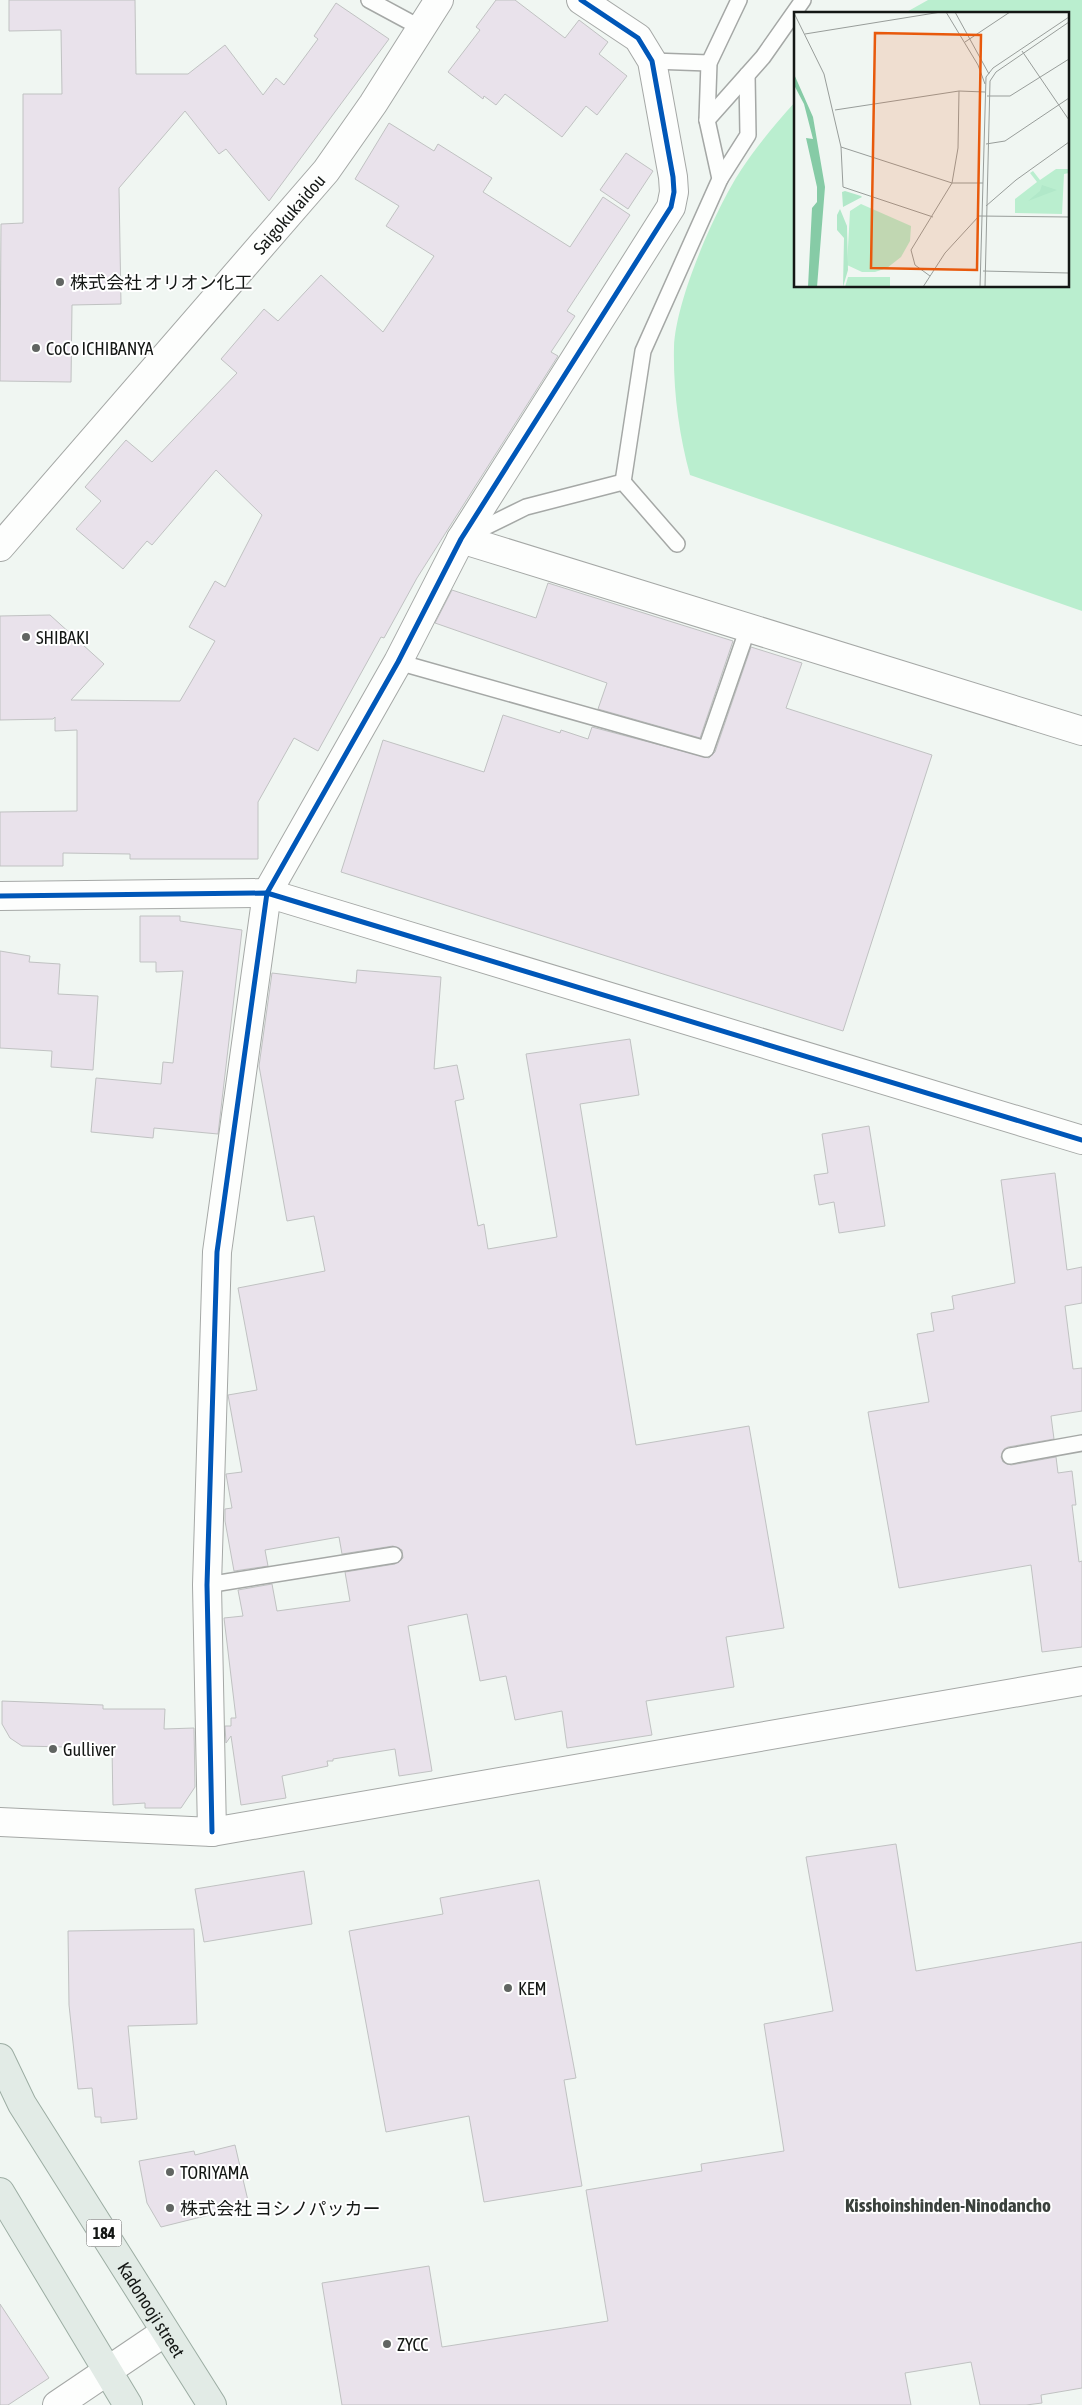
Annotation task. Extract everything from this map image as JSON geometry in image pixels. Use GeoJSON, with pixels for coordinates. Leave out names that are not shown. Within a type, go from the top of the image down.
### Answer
{"type":"FeatureCollection","features":[{"type":"Feature","properties":{"kind":"main road","name":"Kadonooji street"},"geometry":{"type":"LineString","coordinates":[[0,2058],[22,2104],[212,2405]]}},
{"type":"Feature","properties":{"kind":"main road"},"geometry":{"type":"LineString","coordinates":[[0,2079],[22,2104]]}},
{"type":"Feature","properties":{"kind":"main road"},"geometry":{"type":"LineString","coordinates":[[0,2192],[128,2405]]}},
{"type":"Feature","properties":{"kind":"street","name":"Saigokukaidou"},"geometry":{"type":"LineString","coordinates":[[0,547],[326,171],[373,104],[439,0]]}},
{"type":"Feature","properties":{"kind":"street"},"geometry":{"type":"LineString","coordinates":[[212,1832],[207,1586],[217,1252],[267,893],[398,662],[461,540],[671,206],[674,192],[673,176],[652,61],[638,38],[582,0]]}},
{"type":"Feature","properties":{"kind":"street"},"geometry":{"type":"LineString","coordinates":[[461,540],[1082,731]]}},
{"type":"Feature","properties":{"kind":"street"},"geometry":{"type":"LineString","coordinates":[[0,896],[267,893],[1082,1140]]}},
{"type":"Feature","properties":{"kind":"street"},"geometry":{"type":"LineString","coordinates":[[0,1822],[212,1832],[1082,1681]]}},
{"type":"Feature","properties":{"kind":"street"},"geometry":{"type":"LineString","coordinates":[[57,2405],[165,2332]]}},
{"type":"Feature","properties":{"kind":"lane"},"geometry":{"type":"LineString","coordinates":[[370,0],[421,28]]}},
{"type":"Feature","properties":{"kind":"lane"},"geometry":{"type":"LineString","coordinates":[[720,179],[707,120],[709,63],[739,0]]}},
{"type":"Feature","properties":{"kind":"lane"},"geometry":{"type":"LineString","coordinates":[[795,12],[803,0]]}},
{"type":"Feature","properties":{"kind":"lane"},"geometry":{"type":"LineString","coordinates":[[707,120],[763,58],[794,13]]}},
{"type":"Feature","properties":{"kind":"lane"},"geometry":{"type":"LineString","coordinates":[[652,61],[709,63]]}},
{"type":"Feature","properties":{"kind":"lane"},"geometry":{"type":"LineString","coordinates":[[622,482],[643,351],[720,179],[748,135],[747,75]]}},
{"type":"Feature","properties":{"kind":"lane"},"geometry":{"type":"LineString","coordinates":[[461,540],[526,507],[622,482]]}},
{"type":"Feature","properties":{"kind":"lane"},"geometry":{"type":"LineString","coordinates":[[622,482],[677,544]]}},
{"type":"Feature","properties":{"kind":"lane"},"geometry":{"type":"LineString","coordinates":[[398,662],[706,749],[748,628]]}},
{"type":"Feature","properties":{"kind":"lane"},"geometry":{"type":"LineString","coordinates":[[1010,1456],[1082,1443]]}},
{"type":"Feature","properties":{"kind":"lane"},"geometry":{"type":"LineString","coordinates":[[207,1586],[394,1555]]}},
{"type":"Feature","properties":{"kind":"green space"},"geometry":{"type":"Polygon","coordinates":[[[928,0],[1082,0],[1082,611],[690,475],[680,428],[674,363],[676,327],[682,305],[698,255],[731,187],[760,143],[794,103],[794,288],[1070,288],[1070,12],[907,12],[928,0]]]}},
{"type":"Feature","properties":{"kind":"building"},"geometry":{"type":"Polygon","coordinates":[[[9,0],[135,0],[136,74],[188,74],[225,45],[263,95],[276,78],[284,85],[318,39],[314,36],[336,3],[389,39],[269,201],[226,149],[219,154],[185,111],[119,188],[121,304],[72,305],[71,382],[0,381],[1,224],[23,223],[23,94],[62,94],[61,30],[9,31],[9,0]]]}},
{"type":"Feature","properties":{"kind":"building"},"geometry":{"type":"Polygon","coordinates":[[[496,0],[515,0],[565,38],[579,20],[608,42],[599,54],[627,76],[597,115],[586,106],[562,137],[505,94],[496,105],[484,96],[483,99],[448,72],[480,30],[476,27],[496,0]]]}},
{"type":"Feature","properties":{"kind":"building"},"geometry":{"type":"Polygon","coordinates":[[[389,123],[434,151],[438,144],[492,178],[483,192],[570,247],[603,197],[630,215],[567,311],[575,316],[551,352],[558,356],[417,578],[384,638],[381,637],[318,751],[294,738],[258,802],[258,859],[130,859],[130,854],[63,853],[63,866],[0,866],[0,812],[77,811],[77,730],[55,731],[55,717],[53,719],[0,720],[0,616],[50,615],[104,664],[71,700],[180,701],[215,641],[189,627],[215,581],[225,587],[262,515],[216,470],[152,545],[147,541],[123,569],[76,529],[101,501],[85,487],[126,440],[152,462],[237,373],[221,359],[264,309],[278,321],[321,275],[383,332],[434,256],[386,226],[399,206],[355,179],[389,123]]]}},
{"type":"Feature","properties":{"kind":"building"},"geometry":{"type":"Polygon","coordinates":[[[626,153],[653,171],[628,209],[600,190],[626,153]]]}},
{"type":"Feature","properties":{"kind":"building"},"geometry":{"type":"Polygon","coordinates":[[[548,583],[733,641],[700,738],[598,709],[607,683],[435,623],[452,590],[536,618],[548,583]]]}},
{"type":"Feature","properties":{"kind":"building"},"geometry":{"type":"Polygon","coordinates":[[[751,647],[802,663],[786,708],[932,755],[843,1031],[341,872],[383,740],[484,772],[503,715],[560,733],[561,730],[588,739],[592,727],[709,758],[715,752],[751,647]]]}},
{"type":"Feature","properties":{"kind":"building"},"geometry":{"type":"Polygon","coordinates":[[[140,916],[180,916],[180,921],[242,930],[218,1134],[154,1128],[153,1138],[91,1132],[96,1078],[161,1084],[163,1062],[173,1063],[183,971],[156,972],[156,962],[140,962],[140,916]]]}},
{"type":"Feature","properties":{"kind":"building"},"geometry":{"type":"Polygon","coordinates":[[[0,951],[30,956],[29,962],[60,964],[58,994],[98,996],[93,1070],[51,1067],[52,1051],[0,1048],[0,951]]]}},
{"type":"Feature","properties":{"kind":"building"},"geometry":{"type":"Polygon","coordinates":[[[357,970],[441,977],[434,1069],[457,1065],[464,1099],[455,1101],[478,1226],[484,1224],[488,1249],[557,1237],[526,1054],[630,1039],[639,1095],[580,1104],[636,1445],[749,1426],[784,1628],[726,1637],[734,1687],[646,1701],[652,1735],[567,1748],[562,1711],[515,1720],[506,1676],[480,1681],[467,1614],[408,1626],[432,1771],[399,1776],[395,1749],[333,1759],[333,1761],[327,1761],[328,1766],[282,1776],[286,1798],[241,1805],[231,1736],[226,1743],[225,1726],[231,1726],[231,1718],[236,1718],[224,1618],[243,1616],[238,1590],[272,1584],[277,1611],[350,1601],[345,1572],[395,1564],[403,1558],[402,1550],[393,1546],[342,1554],[339,1537],[265,1550],[268,1566],[234,1571],[225,1521],[225,1509],[232,1508],[226,1474],[242,1472],[228,1395],[257,1390],[238,1288],[325,1271],[314,1216],[287,1221],[259,1066],[272,973],[356,983],[357,970]]]}},
{"type":"Feature","properties":{"kind":"building"},"geometry":{"type":"Polygon","coordinates":[[[869,1126],[885,1226],[839,1233],[834,1202],[819,1205],[814,1175],[828,1173],[822,1134],[869,1126]]]}},
{"type":"Feature","properties":{"kind":"building"},"geometry":{"type":"Polygon","coordinates":[[[1055,1173],[1067,1270],[1082,1267],[1082,1303],[1065,1306],[1073,1369],[1082,1368],[1082,1411],[1051,1416],[1054,1439],[1008,1447],[1004,1449],[1001,1457],[1003,1462],[1011,1465],[1056,1457],[1058,1473],[1072,1471],[1076,1505],[1072,1505],[1079,1562],[1082,1561],[1082,1647],[1042,1652],[1031,1565],[899,1588],[868,1412],[929,1402],[917,1334],[934,1331],[931,1313],[954,1309],[952,1296],[1015,1283],[1001,1180],[1055,1173]]]}},
{"type":"Feature","properties":{"kind":"building"},"geometry":{"type":"Polygon","coordinates":[[[2,1701],[103,1705],[103,1709],[165,1709],[164,1729],[194,1728],[195,1787],[181,1808],[145,1808],[145,1803],[113,1805],[112,1748],[22,1746],[10,1738],[2,1724],[2,1701]]]}},
{"type":"Feature","properties":{"kind":"building"},"geometry":{"type":"Polygon","coordinates":[[[896,1844],[916,1971],[1082,1942],[1082,2388],[1041,2395],[1042,2403],[980,2405],[971,2362],[905,2373],[911,2405],[342,2405],[322,2283],[429,2266],[442,2347],[608,2321],[586,2190],[702,2171],[701,2164],[784,2151],[764,2024],[833,2011],[806,1857],[896,1844]]]}},
{"type":"Feature","properties":{"kind":"building"},"geometry":{"type":"Polygon","coordinates":[[[304,1871],[312,1924],[204,1942],[195,1889],[304,1871]]]}},
{"type":"Feature","properties":{"kind":"building"},"geometry":{"type":"Polygon","coordinates":[[[539,1880],[576,2078],[564,2080],[582,2186],[484,2202],[469,2116],[386,2132],[349,1931],[443,1914],[440,1898],[539,1880]]]}},
{"type":"Feature","properties":{"kind":"building"},"geometry":{"type":"Polygon","coordinates":[[[194,1929],[197,2024],[128,2026],[137,2119],[101,2123],[101,2117],[95,2117],[92,2088],[78,2089],[69,2005],[68,1931],[194,1929]]]}},
{"type":"Feature","properties":{"kind":"building"},"geometry":{"type":"Polygon","coordinates":[[[235,2145],[249,2205],[161,2227],[147,2203],[139,2161],[194,2151],[195,2155],[235,2145]]]}},
{"type":"Feature","properties":{"kind":"building"},"geometry":{"type":"Polygon","coordinates":[[[0,2304],[49,2378],[8,2405],[0,2405],[0,2304]]]}},
{"type":"Feature","properties":{"kind":"cycle path"},"geometry":{"type":"LineString","coordinates":[[212,1832],[207,1585],[217,1252],[267,893],[398,662],[461,539],[671,207],[674,192],[673,177],[652,61],[638,38],[581,0]]}},
{"type":"Feature","properties":{"kind":"cycle path"},"geometry":{"type":"LineString","coordinates":[[0,896],[267,893],[1082,1140]]}},
{"type":"Feature","properties":{"kind":"place","name":"株式会社 オリオン化工"},"geometry":{"type":"Point","coordinates":[60,282]}},
{"type":"Feature","properties":{"kind":"place","name":"CoCo ICHIBANYA"},"geometry":{"type":"Point","coordinates":[36,348]}},
{"type":"Feature","properties":{"kind":"place","name":"SHIBAKI"},"geometry":{"type":"Point","coordinates":[26,637]}},
{"type":"Feature","properties":{"kind":"place","name":"Gulliver"},"geometry":{"type":"Point","coordinates":[53,1749]}},
{"type":"Feature","properties":{"kind":"place","name":"KEM"},"geometry":{"type":"Point","coordinates":[508,1988]}},
{"type":"Feature","properties":{"kind":"place","name":"TORIYAMA"},"geometry":{"type":"Point","coordinates":[170,2172]}},
{"type":"Feature","properties":{"kind":"place","name":"株式会社 ヨシノパッカー"},"geometry":{"type":"Point","coordinates":[170,2208]}},
{"type":"Feature","properties":{"kind":"place","name":"ZYCC"},"geometry":{"type":"Point","coordinates":[387,2344]}},
{"type":"Feature","properties":{"kind":"district","name":"Kisshoinshinden-Ninodancho"},"geometry":{"type":"Point","coordinates":[948,2205]}}]}
